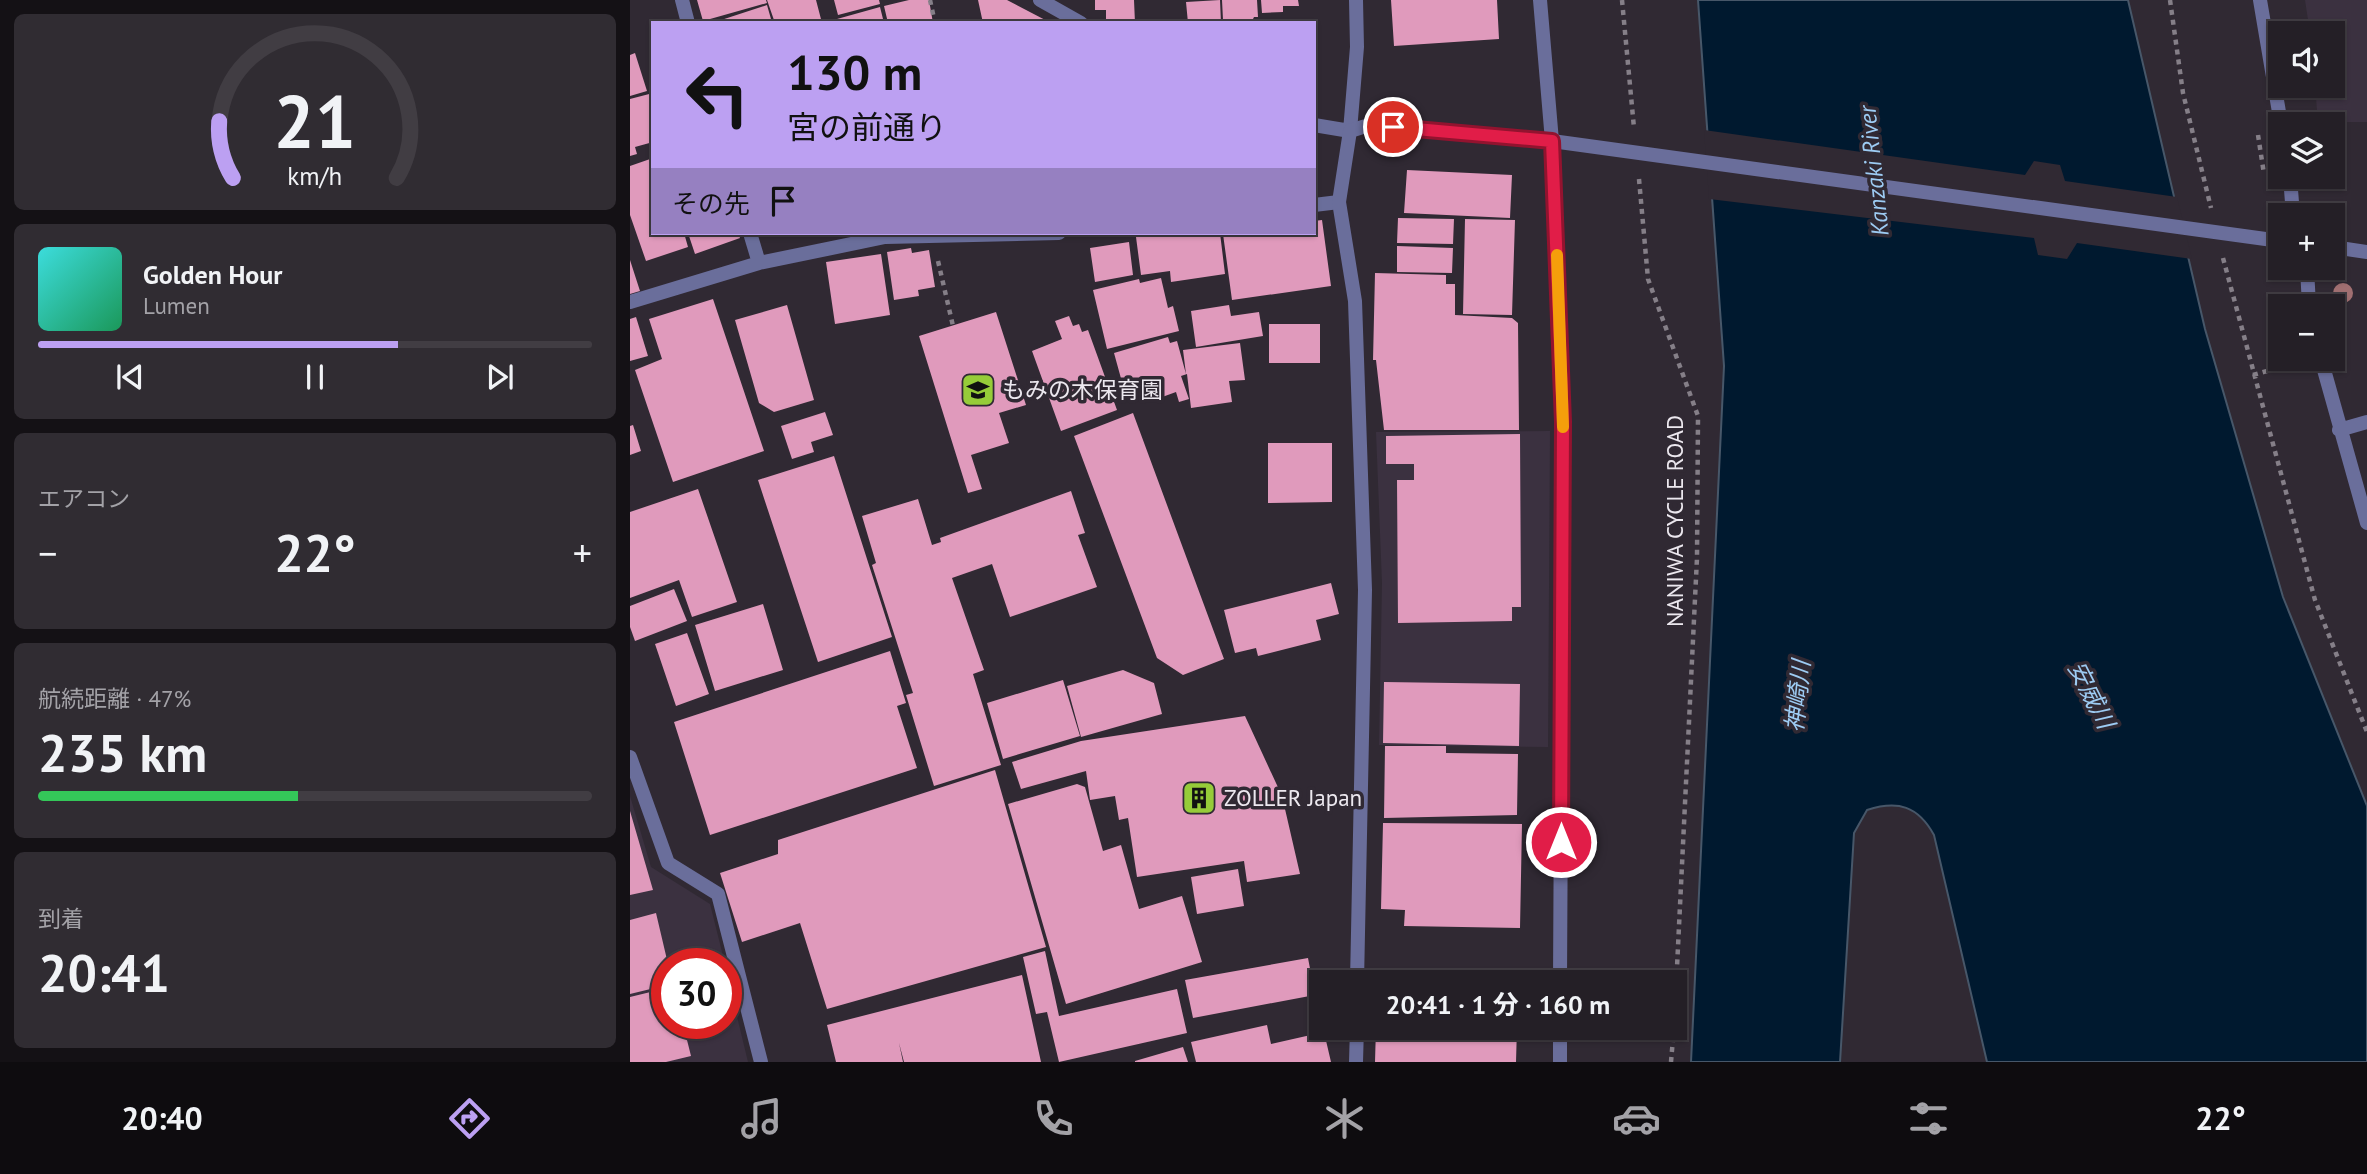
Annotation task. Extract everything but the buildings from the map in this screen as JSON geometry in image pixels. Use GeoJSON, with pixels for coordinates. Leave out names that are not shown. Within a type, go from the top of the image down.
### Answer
{"type":"FeatureCollection","features":[{"type":"Feature","properties":{"kind":"street"},"geometry":{"type":"LineString","coordinates":[[682,0],[687,21]]}},
{"type":"Feature","properties":{"kind":"street"},"geometry":{"type":"LineString","coordinates":[[1040,0],[1076,20]]}},
{"type":"Feature","properties":{"kind":"street"},"geometry":{"type":"LineString","coordinates":[[1072,0],[1076,20]]}},
{"type":"Feature","properties":{"kind":"street"},"geometry":{"type":"LineString","coordinates":[[1356,0],[1357,47],[1350,131],[1339,202],[1355,301],[1365,590],[1357,970]]}},
{"type":"Feature","properties":{"kind":"street"},"geometry":{"type":"LineString","coordinates":[[1540,0],[1552,141],[1563,422],[1560,970]]}},
{"type":"Feature","properties":{"kind":"street"},"geometry":{"type":"LineString","coordinates":[[2260,0],[2279,112]]}},
{"type":"Feature","properties":{"kind":"street"},"geometry":{"type":"LineString","coordinates":[[1316,125],[1350,131],[1369,125],[1552,141],[2268,239]]}},
{"type":"Feature","properties":{"kind":"street"},"geometry":{"type":"LineString","coordinates":[[1316,205],[1339,202]]}},
{"type":"Feature","properties":{"kind":"street"},"geometry":{"type":"LineString","coordinates":[[751,235],[759,263]]}},
{"type":"Feature","properties":{"kind":"street"},"geometry":{"type":"LineString","coordinates":[[630,302],[759,263],[885,237],[975,235]]}},
{"type":"Feature","properties":{"kind":"street"},"geometry":{"type":"LineString","coordinates":[[2345,249],[2367,252]]}},
{"type":"Feature","properties":{"kind":"street"},"geometry":{"type":"LineString","coordinates":[[2324,371],[2367,523]]}},
{"type":"Feature","properties":{"kind":"street"},"geometry":{"type":"LineString","coordinates":[[2339,430],[2367,422]]}},
{"type":"Feature","properties":{"kind":"street"},"geometry":{"type":"LineString","coordinates":[[630,757],[668,863],[718,894],[761,1062]]}},
{"type":"Feature","properties":{"kind":"street"},"geometry":{"type":"LineString","coordinates":[[1356,1062],[1357,1040]]}},
{"type":"Feature","properties":{"kind":"street"},"geometry":{"type":"LineString","coordinates":[[1560,1040],[1560,1062]]}},
{"type":"Feature","properties":{"kind":"path"},"geometry":{"type":"LineString","coordinates":[[930,0],[935,21]]}},
{"type":"Feature","properties":{"kind":"path"},"geometry":{"type":"LineString","coordinates":[[1622,0],[1635,133]]}},
{"type":"Feature","properties":{"kind":"path"},"geometry":{"type":"LineString","coordinates":[[2170,0],[2183,93],[2212,210]]}},
{"type":"Feature","properties":{"kind":"path","name":"NANIWA CYCLE ROAD"},"geometry":{"type":"LineString","coordinates":[[1639,173],[1648,279],[1698,416],[1697,558],[1677,970]]}},
{"type":"Feature","properties":{"kind":"path"},"geometry":{"type":"LineString","coordinates":[[933,236],[953,326]]}},
{"type":"Feature","properties":{"kind":"path"},"geometry":{"type":"LineString","coordinates":[[2221,249],[2315,600],[2367,732]]}},
{"type":"Feature","properties":{"kind":"path"},"geometry":{"type":"LineString","coordinates":[[2253,375],[2268,371]]}},
{"type":"Feature","properties":{"kind":"path"},"geometry":{"type":"LineString","coordinates":[[1671,1062],[1673,1040]]}},
{"type":"Feature","properties":{"kind":"shaded area"},"geometry":{"type":"Polygon","coordinates":[[[2305,0],[2367,0],[2367,122],[2345,122],[2345,112],[2317,112],[2316,98],[2345,98],[2345,21],[2308,21],[2305,0]]]}},
{"type":"Feature","properties":{"kind":"shaded area"},"geometry":{"type":"Polygon","coordinates":[[[1550,431],[1548,747],[1379,745],[1382,583],[1376,432],[1550,431]]]}},
{"type":"Feature","properties":{"kind":"shaded area"},"geometry":{"type":"Polygon","coordinates":[[[630,796],[651,867],[710,904],[721,948],[651,948],[651,1039],[742,1037],[748,1062],[630,1062],[630,796]]]}},
{"type":"Feature","properties":{"kind":"water"},"geometry":{"type":"Polygon","coordinates":[[[1698,0],[2128,0],[2205,329],[2283,597],[2367,806],[2367,1062],[1987,1062],[1934,835],[1914,812],[1898,806],[1888,806],[1867,810],[1854,833],[1840,1062],[1691,1062],[1724,366],[1698,0]]]}},
{"type":"Feature","properties":{"kind":"pier"},"geometry":{"type":"Polygon","coordinates":[[[1704,130],[2025,175],[2034,161],[2060,165],[2065,181],[2177,197],[2192,259],[2077,243],[2067,259],[2038,255],[2034,238],[1709,199],[1704,130]]]}},
{"type":"Feature","properties":{"kind":"slow traffic"},"geometry":{"type":"LineString","coordinates":[[1557,255],[1563,427]]}},
{"type":"Feature","properties":{"kind":"place","name":"もみの木保育園"},"geometry":{"type":"Point","coordinates":[978,390]}},
{"type":"Feature","properties":{"kind":"place","name":"ZOLLER Japan"},"geometry":{"type":"Point","coordinates":[1199,798]}},
{"type":"Feature","properties":{"kind":"route"},"geometry":{"type":"LineString","coordinates":[[1393,127],[1552,141],[1563,422],[1561,842]]}},
{"type":"Feature","properties":{"kind":"water label","name":"Kanzaki River"},"geometry":{"type":"Point","coordinates":[1874,171]}},
{"type":"Feature","properties":{"kind":"water label","name":"安威川"},"geometry":{"type":"Point","coordinates":[2091,695]}},
{"type":"Feature","properties":{"kind":"water label","name":"神崎川"},"geometry":{"type":"Point","coordinates":[1798,696]}}]}
